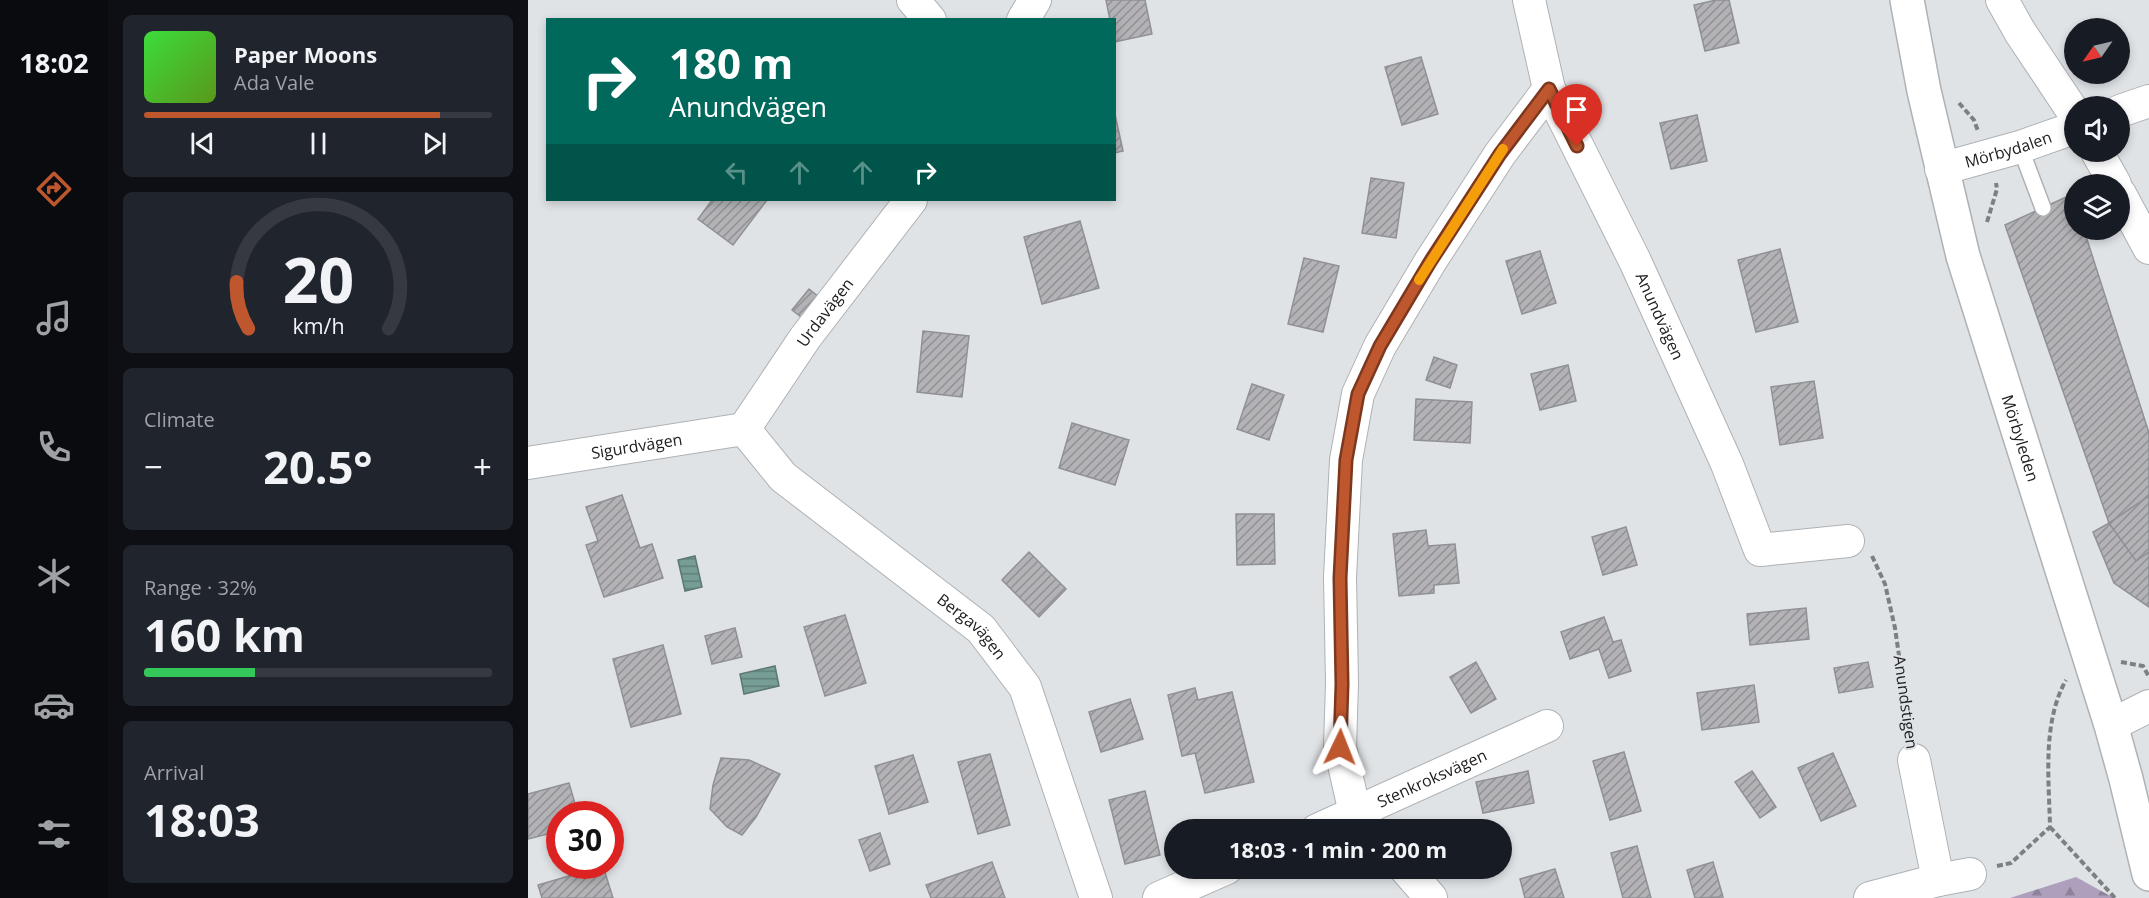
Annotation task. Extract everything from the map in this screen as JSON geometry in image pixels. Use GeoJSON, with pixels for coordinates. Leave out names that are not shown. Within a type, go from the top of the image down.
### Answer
{"type":"FeatureCollection","features":[{"type":"Feature","properties":{"kind":"street"},"geometry":{"type":"LineString","coordinates":[[913,0],[928,18]]}},
{"type":"Feature","properties":{"kind":"street"},"geometry":{"type":"LineString","coordinates":[[1024,18],[1035,0]]}},
{"type":"Feature","properties":{"kind":"street","name":"Anundvägen"},"geometry":{"type":"LineString","coordinates":[[1529,0],[1549,89],[1635,261],[1727,464],[1760,550],[1848,541]]}},
{"type":"Feature","properties":{"kind":"street","name":"Mörbyleden"},"geometry":{"type":"LineString","coordinates":[[1907,0],[1941,169],[1963,256],[2111,725],[2149,874]]}},
{"type":"Feature","properties":{"kind":"street"},"geometry":{"type":"LineString","coordinates":[[2002,0],[2019,32],[2064,98]]}},
{"type":"Feature","properties":{"kind":"street"},"geometry":{"type":"LineString","coordinates":[[1362,819],[1340,747],[1342,684],[1340,578],[1346,460],[1358,394],[1380,346],[1430,262],[1500,154],[1549,89]]}},
{"type":"Feature","properties":{"kind":"street"},"geometry":{"type":"LineString","coordinates":[[2130,108],[2149,101]]}},
{"type":"Feature","properties":{"kind":"street","name":"Mörbydalen"},"geometry":{"type":"LineString","coordinates":[[1941,169],[2020,147],[2064,132]]}},
{"type":"Feature","properties":{"kind":"street","name":"Urdavägen"},"geometry":{"type":"LineString","coordinates":[[744,429],[805,338],[911,201]]}},
{"type":"Feature","properties":{"kind":"street"},"geometry":{"type":"LineString","coordinates":[[2130,213],[2149,248]]}},
{"type":"Feature","properties":{"kind":"street","name":"Sigurdvägen"},"geometry":{"type":"LineString","coordinates":[[528,463],[744,429]]}},
{"type":"Feature","properties":{"kind":"street","name":"Bergavägen"},"geometry":{"type":"LineString","coordinates":[[744,429],[783,477],[981,629],[1025,687],[1096,898]]}},
{"type":"Feature","properties":{"kind":"street"},"geometry":{"type":"LineString","coordinates":[[2111,725],[2149,706]]}},
{"type":"Feature","properties":{"kind":"street","name":"Stenkroksvägen"},"geometry":{"type":"LineString","coordinates":[[1367,819],[1547,726]]}},
{"type":"Feature","properties":{"kind":"street","name":"Anundstigen"},"geometry":{"type":"LineString","coordinates":[[1914,760],[1938,880]]}},
{"type":"Feature","properties":{"kind":"street"},"geometry":{"type":"LineString","coordinates":[[1870,898],[1970,874]]}},
{"type":"Feature","properties":{"kind":"street"},"geometry":{"type":"LineString","coordinates":[[1159,898],[1202,879]]}},
{"type":"Feature","properties":{"kind":"street"},"geometry":{"type":"LineString","coordinates":[[1415,879],[1431,898]]}},
{"type":"Feature","properties":{"kind":"lane"},"geometry":{"type":"LineString","coordinates":[[2020,147],[2043,208]]}},
{"type":"Feature","properties":{"kind":"path"},"geometry":{"type":"LineString","coordinates":[[1954,98],[1974,120],[1998,189],[1986,226]]}},
{"type":"Feature","properties":{"kind":"path","name":"Anundstigen"},"geometry":{"type":"LineString","coordinates":[[1848,541],[1870,552],[1886,584],[1895,628],[1914,760]]}},
{"type":"Feature","properties":{"kind":"path"},"geometry":{"type":"LineString","coordinates":[[2115,898],[2050,827],[2048,752],[2057,695],[2068,676],[2116,661],[2143,666],[2149,677]]}},
{"type":"Feature","properties":{"kind":"path"},"geometry":{"type":"LineString","coordinates":[[1970,874],[2011,862],[2050,827]]}},
{"type":"Feature","properties":{"kind":"green space"},"geometry":{"type":"Polygon","coordinates":[[[2076,877],[2114,898],[2010,898],[2076,877]]]}},
{"type":"Feature","properties":{"kind":"shaded area"},"geometry":{"type":"Polygon","coordinates":[[[695,556],[702,587],[685,591],[678,560],[695,556]]]}},
{"type":"Feature","properties":{"kind":"shaded area"},"geometry":{"type":"Polygon","coordinates":[[[775,666],[779,686],[744,694],[740,674],[775,666]]]}},
{"type":"Feature","properties":{"kind":"building"},"geometry":{"type":"Polygon","coordinates":[[[1106,0],[1145,0],[1152,34],[1116,42],[1116,18],[1110,18],[1106,0]]]}},
{"type":"Feature","properties":{"kind":"building"},"geometry":{"type":"Polygon","coordinates":[[[1716,0],[1729,0],[1739,43],[1705,51],[1694,5],[1716,0]]]}},
{"type":"Feature","properties":{"kind":"building"},"geometry":{"type":"Polygon","coordinates":[[[1421,57],[1438,114],[1402,125],[1385,67],[1421,57]]]}},
{"type":"Feature","properties":{"kind":"building"},"geometry":{"type":"Polygon","coordinates":[[[1697,115],[1707,161],[1671,169],[1660,123],[1697,115]]]}},
{"type":"Feature","properties":{"kind":"building"},"geometry":{"type":"Polygon","coordinates":[[[1116,119],[1123,151],[1116,153],[1116,119]]]}},
{"type":"Feature","properties":{"kind":"building"},"geometry":{"type":"Polygon","coordinates":[[[1371,178],[1404,183],[1396,238],[1362,233],[1371,178]]]}},
{"type":"Feature","properties":{"kind":"building"},"geometry":{"type":"Polygon","coordinates":[[[2064,198],[2064,240],[2087,240],[2149,433],[2149,496],[2109,523],[2005,225],[2064,198]]]}},
{"type":"Feature","properties":{"kind":"building"},"geometry":{"type":"Polygon","coordinates":[[[711,201],[766,201],[733,245],[698,219],[711,201]]]}},
{"type":"Feature","properties":{"kind":"building"},"geometry":{"type":"Polygon","coordinates":[[[1080,221],[1099,288],[1042,304],[1024,237],[1080,221]]]}},
{"type":"Feature","properties":{"kind":"building"},"geometry":{"type":"Polygon","coordinates":[[[1780,249],[1798,322],[1756,332],[1738,260],[1780,249]]]}},
{"type":"Feature","properties":{"kind":"building"},"geometry":{"type":"Polygon","coordinates":[[[1540,251],[1556,303],[1522,314],[1506,261],[1540,251]]]}},
{"type":"Feature","properties":{"kind":"building"},"geometry":{"type":"Polygon","coordinates":[[[1304,258],[1339,266],[1323,332],[1288,324],[1304,258]]]}},
{"type":"Feature","properties":{"kind":"building"},"geometry":{"type":"Polygon","coordinates":[[[809,289],[828,304],[811,325],[792,310],[809,289]]]}},
{"type":"Feature","properties":{"kind":"building"},"geometry":{"type":"Polygon","coordinates":[[[923,331],[969,336],[962,397],[917,392],[923,331]]]}},
{"type":"Feature","properties":{"kind":"building"},"geometry":{"type":"Polygon","coordinates":[[[1434,357],[1457,365],[1450,388],[1426,380],[1434,357]]]}},
{"type":"Feature","properties":{"kind":"building"},"geometry":{"type":"Polygon","coordinates":[[[1568,365],[1576,401],[1540,410],[1531,374],[1568,365]]]}},
{"type":"Feature","properties":{"kind":"building"},"geometry":{"type":"Polygon","coordinates":[[[1814,381],[1823,438],[1780,445],[1771,387],[1814,381]]]}},
{"type":"Feature","properties":{"kind":"building"},"geometry":{"type":"Polygon","coordinates":[[[1252,384],[1284,395],[1269,440],[1237,429],[1252,384]]]}},
{"type":"Feature","properties":{"kind":"building"},"geometry":{"type":"Polygon","coordinates":[[[1416,399],[1472,402],[1470,443],[1414,440],[1416,399]]]}},
{"type":"Feature","properties":{"kind":"building"},"geometry":{"type":"Polygon","coordinates":[[[1072,423],[1129,440],[1115,485],[1059,468],[1072,423]]]}},
{"type":"Feature","properties":{"kind":"building"},"geometry":{"type":"Polygon","coordinates":[[[622,495],[640,548],[652,544],[663,578],[604,597],[586,545],[598,541],[586,507],[622,495]]]}},
{"type":"Feature","properties":{"kind":"building"},"geometry":{"type":"Polygon","coordinates":[[[2149,496],[2149,552],[2136,561],[2109,523],[2149,496]]]}},
{"type":"Feature","properties":{"kind":"building"},"geometry":{"type":"Polygon","coordinates":[[[1236,514],[1274,514],[1275,564],[1237,565],[1236,514]]]}},
{"type":"Feature","properties":{"kind":"building"},"geometry":{"type":"Polygon","coordinates":[[[2109,523],[2136,561],[2149,552],[2149,607],[2114,583],[2093,532],[2109,523]]]}},
{"type":"Feature","properties":{"kind":"building"},"geometry":{"type":"Polygon","coordinates":[[[1626,527],[1637,565],[1603,575],[1592,537],[1626,527]]]}},
{"type":"Feature","properties":{"kind":"building"},"geometry":{"type":"Polygon","coordinates":[[[1426,530],[1428,546],[1455,544],[1459,583],[1434,585],[1434,593],[1399,596],[1393,534],[1426,530]]]}},
{"type":"Feature","properties":{"kind":"building"},"geometry":{"type":"Polygon","coordinates":[[[1029,552],[1066,589],[1039,617],[1002,580],[1029,552]]]}},
{"type":"Feature","properties":{"kind":"building"},"geometry":{"type":"Polygon","coordinates":[[[1806,608],[1809,639],[1750,645],[1747,614],[1806,608]]]}},
{"type":"Feature","properties":{"kind":"building"},"geometry":{"type":"Polygon","coordinates":[[[845,615],[866,683],[825,696],[804,627],[845,615]]]}},
{"type":"Feature","properties":{"kind":"building"},"geometry":{"type":"Polygon","coordinates":[[[1604,617],[1613,642],[1621,640],[1631,671],[1609,678],[1599,649],[1570,659],[1561,632],[1604,617]]]}},
{"type":"Feature","properties":{"kind":"building"},"geometry":{"type":"Polygon","coordinates":[[[735,628],[742,657],[712,664],[705,636],[735,628]]]}},
{"type":"Feature","properties":{"kind":"building"},"geometry":{"type":"Polygon","coordinates":[[[663,645],[681,714],[631,727],[613,659],[663,645]]]}},
{"type":"Feature","properties":{"kind":"building"},"geometry":{"type":"Polygon","coordinates":[[[1476,662],[1496,699],[1471,713],[1450,677],[1476,662]]]}},
{"type":"Feature","properties":{"kind":"building"},"geometry":{"type":"Polygon","coordinates":[[[1868,662],[1873,687],[1839,693],[1834,668],[1868,662]]]}},
{"type":"Feature","properties":{"kind":"building"},"geometry":{"type":"Polygon","coordinates":[[[1754,685],[1759,722],[1702,730],[1697,693],[1754,685]]]}},
{"type":"Feature","properties":{"kind":"building"},"geometry":{"type":"Polygon","coordinates":[[[1195,688],[1198,700],[1232,692],[1254,782],[1205,793],[1195,753],[1182,756],[1168,695],[1195,688]]]}},
{"type":"Feature","properties":{"kind":"building"},"geometry":{"type":"Polygon","coordinates":[[[1130,699],[1143,739],[1101,752],[1089,712],[1130,699]]]}},
{"type":"Feature","properties":{"kind":"building"},"geometry":{"type":"Polygon","coordinates":[[[1624,752],[1641,811],[1610,820],[1593,761],[1624,752]]]}},
{"type":"Feature","properties":{"kind":"building"},"geometry":{"type":"Polygon","coordinates":[[[1833,753],[1856,806],[1821,821],[1798,768],[1833,753]]]}},
{"type":"Feature","properties":{"kind":"building"},"geometry":{"type":"Polygon","coordinates":[[[990,754],[1010,825],[978,834],[958,762],[990,754]]]}},
{"type":"Feature","properties":{"kind":"building"},"geometry":{"type":"Polygon","coordinates":[[[913,755],[928,802],[889,814],[875,766],[913,755]]]}},
{"type":"Feature","properties":{"kind":"building"},"geometry":{"type":"Polygon","coordinates":[[[721,758],[749,760],[780,774],[756,817],[742,835],[727,827],[710,809],[713,785],[721,758]]]}},
{"type":"Feature","properties":{"kind":"building"},"geometry":{"type":"Polygon","coordinates":[[[1528,771],[1534,803],[1483,813],[1476,782],[1528,771]]]}},
{"type":"Feature","properties":{"kind":"building"},"geometry":{"type":"Polygon","coordinates":[[[1752,771],[1776,807],[1760,818],[1735,782],[1752,771]]]}},
{"type":"Feature","properties":{"kind":"building"},"geometry":{"type":"Polygon","coordinates":[[[569,783],[574,801],[546,801],[546,834],[528,839],[528,794],[569,783]]]}},
{"type":"Feature","properties":{"kind":"building"},"geometry":{"type":"Polygon","coordinates":[[[1145,791],[1160,855],[1125,864],[1109,800],[1145,791]]]}},
{"type":"Feature","properties":{"kind":"building"},"geometry":{"type":"Polygon","coordinates":[[[880,833],[890,864],[870,871],[859,840],[880,833]]]}},
{"type":"Feature","properties":{"kind":"building"},"geometry":{"type":"Polygon","coordinates":[[[1637,846],[1651,898],[1623,898],[1611,853],[1637,846]]]}},
{"type":"Feature","properties":{"kind":"building"},"geometry":{"type":"Polygon","coordinates":[[[992,862],[1005,898],[931,898],[926,885],[992,862]]]}},
{"type":"Feature","properties":{"kind":"building"},"geometry":{"type":"Polygon","coordinates":[[[1713,862],[1723,897],[1695,898],[1687,870],[1713,862]]]}},
{"type":"Feature","properties":{"kind":"building"},"geometry":{"type":"Polygon","coordinates":[[[1555,869],[1564,898],[1525,898],[1520,879],[1555,869]]]}},
{"type":"Feature","properties":{"kind":"building"},"geometry":{"type":"Polygon","coordinates":[[[559,879],[607,879],[613,898],[542,898],[538,885],[559,879]]]}},
{"type":"Feature","properties":{"kind":"slow traffic"},"geometry":{"type":"LineString","coordinates":[[1419,280],[1503,149]]}},
{"type":"Feature","properties":{"kind":"route"},"geometry":{"type":"LineString","coordinates":[[1340,747],[1342,684],[1340,578],[1346,460],[1358,394],[1380,346],[1430,262],[1500,154],[1549,89],[1577,146]]}}]}
